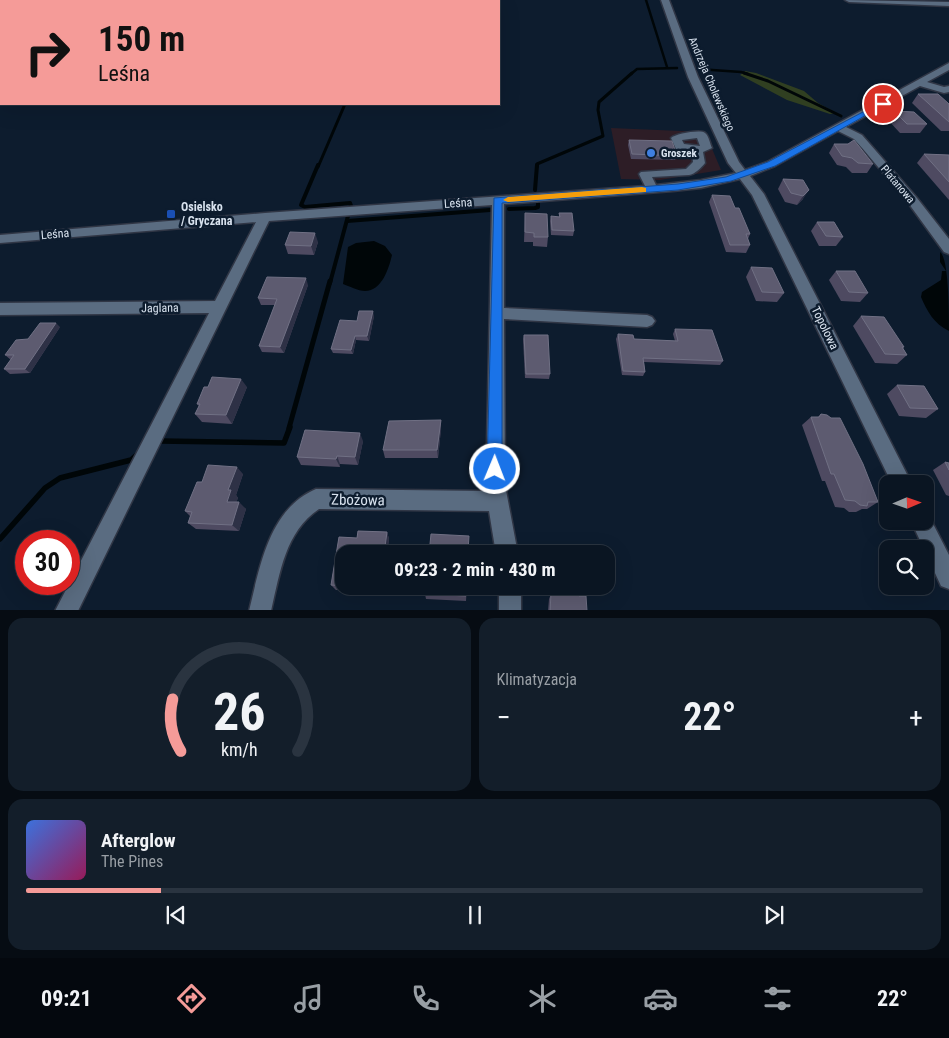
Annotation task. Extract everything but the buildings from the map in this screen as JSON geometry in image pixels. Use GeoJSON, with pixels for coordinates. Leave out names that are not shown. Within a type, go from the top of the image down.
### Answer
{"type":"FeatureCollection","features":[{"type":"Feature","properties":{"kind":"street","name":"Andrzeja Cholewskiego"},"geometry":{"type":"LineString","coordinates":[[665,0],[693,77],[734,163],[743,175]]}},
{"type":"Feature","properties":{"kind":"street"},"geometry":{"type":"LineString","coordinates":[[849,0],[949,4]]}},
{"type":"Feature","properties":{"kind":"street","name":"Leśna"},"geometry":{"type":"LineString","coordinates":[[2,241],[265,217],[702,184],[743,175],[772,164],[949,66]]}},
{"type":"Feature","properties":{"kind":"street"},"geometry":{"type":"LineString","coordinates":[[922,82],[947,91]]}},
{"type":"Feature","properties":{"kind":"street","name":"Platanowa"},"geometry":{"type":"LineString","coordinates":[[839,128],[858,137],[913,201],[949,249]]}},
{"type":"Feature","properties":{"kind":"street"},"geometry":{"type":"LineString","coordinates":[[701,134],[706,148],[697,150],[680,147],[676,138],[701,134],[720,134]]}},
{"type":"Feature","properties":{"kind":"street"},"geometry":{"type":"LineString","coordinates":[[652,189],[645,174],[689,172],[699,163],[697,150]]}},
{"type":"Feature","properties":{"kind":"street","name":"Topolowa"},"geometry":{"type":"LineString","coordinates":[[743,175],[758,194],[898,475]]}},
{"type":"Feature","properties":{"kind":"street"},"geometry":{"type":"LineString","coordinates":[[498,200],[494,485],[505,545]]}},
{"type":"Feature","properties":{"kind":"street"},"geometry":{"type":"LineString","coordinates":[[66,610],[265,217]]}},
{"type":"Feature","properties":{"kind":"street","name":"Jaglana"},"geometry":{"type":"LineString","coordinates":[[0,309],[218,307]]}},
{"type":"Feature","properties":{"kind":"street"},"geometry":{"type":"LineString","coordinates":[[497,313],[647,321]]}},
{"type":"Feature","properties":{"kind":"street","name":"Zbożowa"},"geometry":{"type":"LineString","coordinates":[[260,610],[275,555],[286,530],[299,511],[316,499],[498,501]]}},
{"type":"Feature","properties":{"kind":"street"},"geometry":{"type":"LineString","coordinates":[[925,530],[949,578]]}},
{"type":"Feature","properties":{"kind":"street"},"geometry":{"type":"LineString","coordinates":[[510,595],[510,610]]}},
{"type":"Feature","properties":{"kind":"shaded area"},"geometry":{"type":"Polygon","coordinates":[[[611,128],[705,132],[721,170],[660,180],[621,179],[611,128]]]}},
{"type":"Feature","properties":{"kind":"shaded area"},"geometry":{"type":"Polygon","coordinates":[[[374,241],[385,246],[392,255],[384,278],[376,287],[365,291],[343,284],[348,247],[356,243],[374,241]]]}},
{"type":"Feature","properties":{"kind":"shaded area"},"geometry":{"type":"Polygon","coordinates":[[[940,252],[943,256],[947,275],[949,331],[939,325],[932,317],[921,297],[922,292],[941,280],[942,271],[946,271],[940,262],[940,252]]]}},
{"type":"Feature","properties":{"kind":"green space"},"geometry":{"type":"Polygon","coordinates":[[[745,71],[756,73],[804,91],[818,103],[836,113],[830,114],[787,100],[740,75],[745,71]]]}},
{"type":"Feature","properties":{"kind":"waterway"},"geometry":{"type":"LineString","coordinates":[[646,0],[667,67]]}},
{"type":"Feature","properties":{"kind":"waterway"},"geometry":{"type":"LineString","coordinates":[[631,74],[637,69],[677,68]]}},
{"type":"Feature","properties":{"kind":"waterway"},"geometry":{"type":"LineString","coordinates":[[698,69],[748,74]]}},
{"type":"Feature","properties":{"kind":"waterway"},"geometry":{"type":"LineString","coordinates":[[537,165],[603,136],[598,110],[599,102],[632,73]]}},
{"type":"Feature","properties":{"kind":"waterway"},"geometry":{"type":"LineString","coordinates":[[744,73],[768,81],[841,116]]}},
{"type":"Feature","properties":{"kind":"waterway"},"geometry":{"type":"LineString","coordinates":[[318,167],[345,105]]}},
{"type":"Feature","properties":{"kind":"waterway"},"geometry":{"type":"LineString","coordinates":[[318,165],[301,205],[305,207],[350,203],[351,206]]}},
{"type":"Feature","properties":{"kind":"waterway"},"geometry":{"type":"LineString","coordinates":[[535,190],[537,165]]}},
{"type":"Feature","properties":{"kind":"waterway"},"geometry":{"type":"LineString","coordinates":[[509,209],[535,208],[538,207],[538,200]]}},
{"type":"Feature","properties":{"kind":"waterway"},"geometry":{"type":"LineString","coordinates":[[347,221],[490,210]]}},
{"type":"Feature","properties":{"kind":"waterway"},"geometry":{"type":"LineString","coordinates":[[330,283],[348,216]]}},
{"type":"Feature","properties":{"kind":"waterway"},"geometry":{"type":"LineString","coordinates":[[289,428],[330,281]]}},
{"type":"Feature","properties":{"kind":"waterway"},"geometry":{"type":"LineString","coordinates":[[160,441],[284,443],[290,427]]}},
{"type":"Feature","properties":{"kind":"waterway"},"geometry":{"type":"LineString","coordinates":[[0,539],[45,488],[60,478],[131,460],[139,453]]}},
{"type":"Feature","properties":{"kind":"slow traffic"},"geometry":{"type":"LineString","coordinates":[[508,200],[642,190]]}},
{"type":"Feature","properties":{"kind":"place","name":"Groszek"},"geometry":{"type":"Point","coordinates":[651,153]}},
{"type":"Feature","properties":{"kind":"place","name":"Osielsko / Gryczana"},"geometry":{"type":"Point","coordinates":[171,214]}},
{"type":"Feature","properties":{"kind":"route"},"geometry":{"type":"LineString","coordinates":[[495,469],[498,200],[678,187],[728,179],[772,164],[883,104]]}}]}
